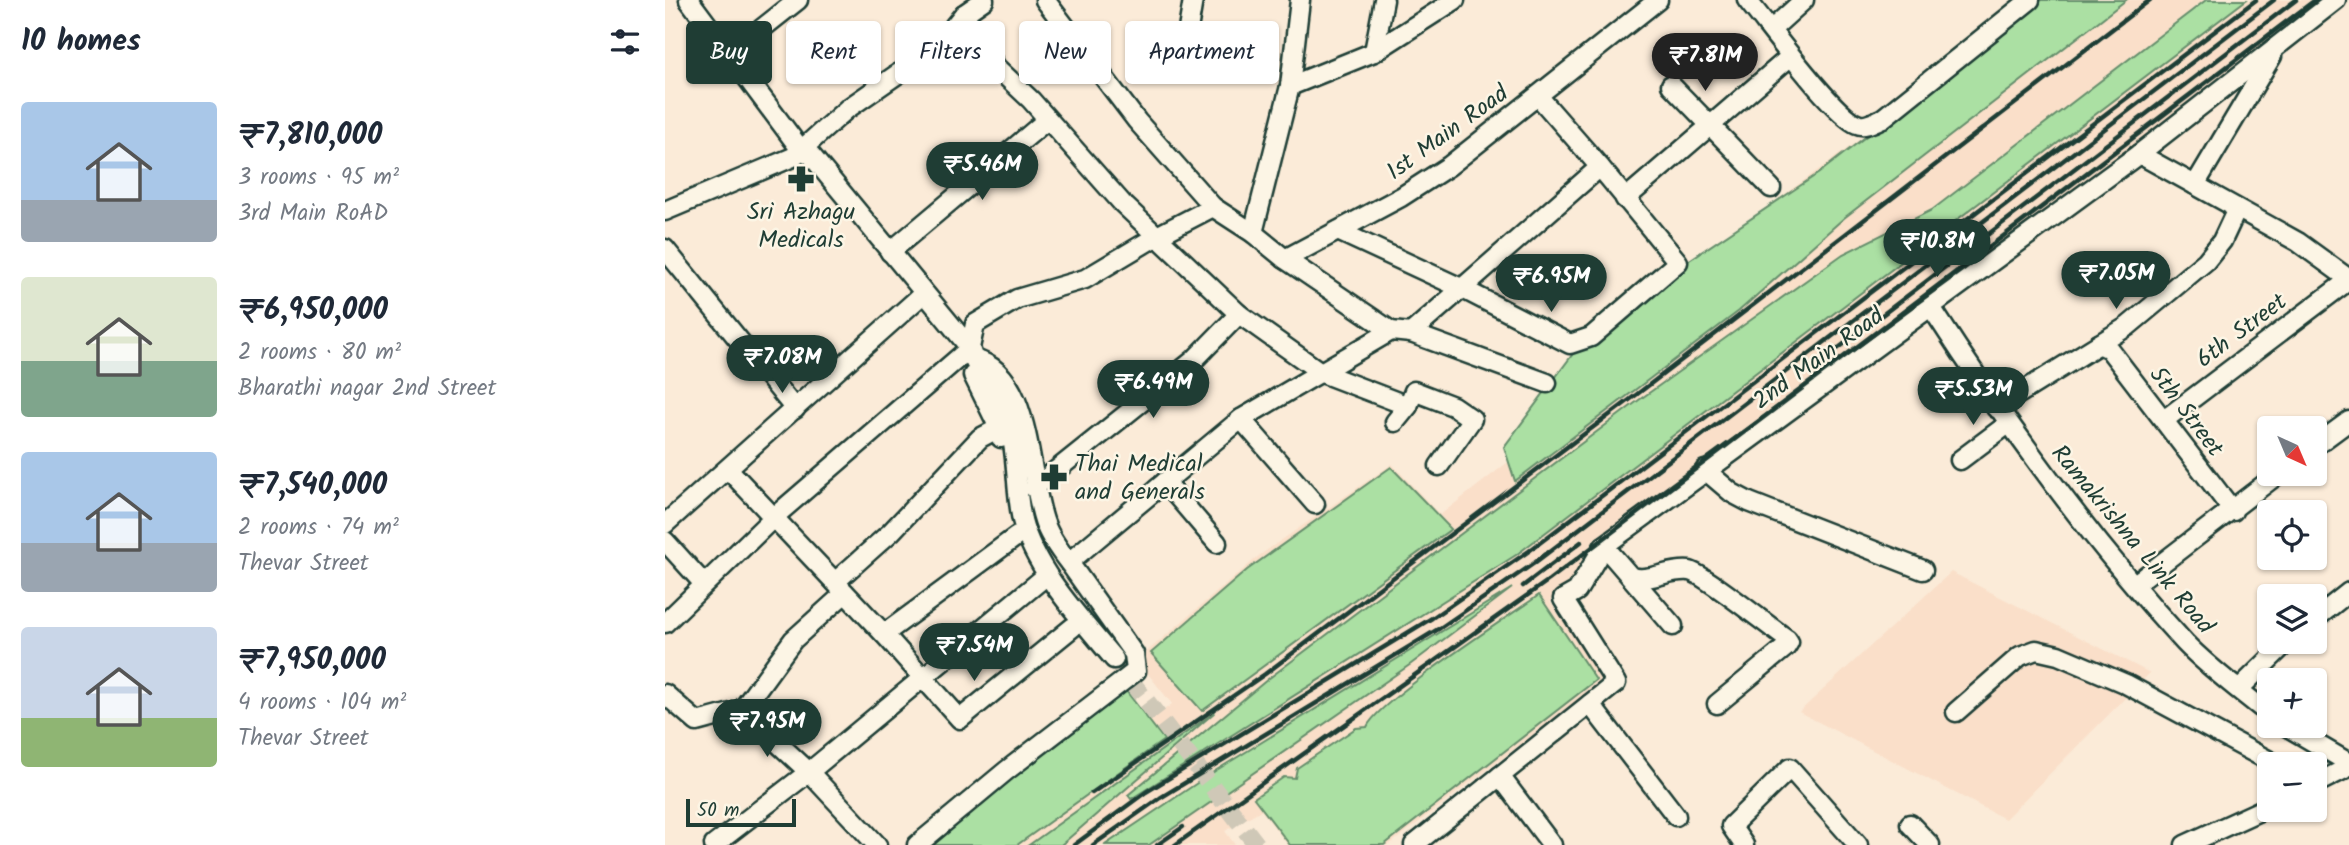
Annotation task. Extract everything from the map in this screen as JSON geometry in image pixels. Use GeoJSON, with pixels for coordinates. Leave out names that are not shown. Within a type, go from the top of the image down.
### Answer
{"type":"FeatureCollection","features":[{"type":"Feature","properties":{"kind":"street"},"geometry":{"type":"LineString","coordinates":[[689,0],[705,21]]}},
{"type":"Feature","properties":{"kind":"street"},"geometry":{"type":"LineString","coordinates":[[772,21],[799,0]]}},
{"type":"Feature","properties":{"kind":"street"},"geometry":{"type":"LineString","coordinates":[[665,211],[793,157],[847,109],[938,46],[964,15],[984,0]]}},
{"type":"Feature","properties":{"kind":"street"},"geometry":{"type":"LineString","coordinates":[[1045,0],[1137,121],[1213,208],[1253,233],[1285,259],[1391,331],[1411,333],[1547,383]]}},
{"type":"Feature","properties":{"kind":"street"},"geometry":{"type":"LineString","coordinates":[[1189,21],[1193,0]]}},
{"type":"Feature","properties":{"kind":"street"},"geometry":{"type":"LineString","coordinates":[[1253,233],[1290,86],[1300,0]]}},
{"type":"Feature","properties":{"kind":"street"},"geometry":{"type":"LineString","coordinates":[[1374,52],[1384,0]]}},
{"type":"Feature","properties":{"kind":"street"},"geometry":{"type":"LineString","coordinates":[[1290,86],[1374,52],[1455,0]]}},
{"type":"Feature","properties":{"kind":"street","name":"1st Main Road"},"geometry":{"type":"LineString","coordinates":[[1285,259],[1401,197],[1449,166],[1657,0]]}},
{"type":"Feature","properties":{"kind":"street"},"geometry":{"type":"LineString","coordinates":[[1747,0],[1791,56],[1842,112],[1855,124],[1864,126],[1883,118],[2030,0]]}},
{"type":"Feature","properties":{"kind":"street"},"geometry":{"type":"LineString","coordinates":[[1772,29],[1804,0]]}},
{"type":"Feature","properties":{"kind":"street","name":"2nd Main Road"},"geometry":{"type":"LineString","coordinates":[[1590,704],[1616,682],[1563,599],[1577,591],[1604,546],[2139,154],[2336,0]]}},
{"type":"Feature","properties":{"kind":"street"},"geometry":{"type":"LineString","coordinates":[[964,15],[996,66],[1122,203],[1239,314],[1322,373],[1408,406]]}},
{"type":"Feature","properties":{"kind":"street"},"geometry":{"type":"LineString","coordinates":[[2195,185],[2278,46]]}},
{"type":"Feature","properties":{"kind":"street"},"geometry":{"type":"LineString","coordinates":[[1625,199],[1791,56]]}},
{"type":"Feature","properties":{"kind":"street"},"geometry":{"type":"LineString","coordinates":[[753,84],[801,150],[811,155],[972,357],[1000,402],[1010,426],[1023,522],[1042,564],[1114,659]]}},
{"type":"Feature","properties":{"kind":"street"},"geometry":{"type":"LineString","coordinates":[[1671,85],[1771,188]]}},
{"type":"Feature","properties":{"kind":"street"},"geometry":{"type":"LineString","coordinates":[[1338,231],[1461,288],[1559,340],[1570,344],[1591,337],[1678,262],[1538,96]]}},
{"type":"Feature","properties":{"kind":"street"},"geometry":{"type":"LineString","coordinates":[[890,252],[1047,120]]}},
{"type":"Feature","properties":{"kind":"street"},"geometry":{"type":"LineString","coordinates":[[2139,154],[2298,242],[2349,279]]}},
{"type":"Feature","properties":{"kind":"street"},"geometry":{"type":"LineString","coordinates":[[1411,333],[1600,167]]}},
{"type":"Feature","properties":{"kind":"street"},"geometry":{"type":"LineString","coordinates":[[1120,684],[1073,627],[1041,580],[1017,536],[999,428],[973,380],[975,324],[1017,299],[1086,279],[1157,236],[1213,208]]}},
{"type":"Feature","properties":{"kind":"street"},"geometry":{"type":"LineString","coordinates":[[1996,408],[2128,326],[2206,261],[2221,242],[2237,209]]}},
{"type":"Feature","properties":{"kind":"street"},"geometry":{"type":"LineString","coordinates":[[665,249],[795,408]]}},
{"type":"Feature","properties":{"kind":"street","name":"6th Street"},"geometry":{"type":"LineString","coordinates":[[2164,420],[2349,279]]}},
{"type":"Feature","properties":{"kind":"street"},"geometry":{"type":"LineString","coordinates":[[665,524],[923,294]]}},
{"type":"Feature","properties":{"kind":"street","name":"Ramakrishna Link Road"},"geometry":{"type":"LineString","coordinates":[[1931,307],[1996,408],[2135,584],[2186,645],[2257,704]]}},
{"type":"Feature","properties":{"kind":"street"},"geometry":{"type":"LineString","coordinates":[[1034,488],[1194,360],[1239,314]]}},
{"type":"Feature","properties":{"kind":"street"},"geometry":{"type":"LineString","coordinates":[[1069,562],[1241,419],[1391,331]]}},
{"type":"Feature","properties":{"kind":"street","name":"5th Street"},"geometry":{"type":"LineString","coordinates":[[2099,344],[2109,349],[2233,511]]}},
{"type":"Feature","properties":{"kind":"street"},"geometry":{"type":"LineString","coordinates":[[917,845],[1006,771],[1136,671],[1134,654],[1047,528],[1034,488],[1022,414],[1012,391],[983,361],[972,357]]}},
{"type":"Feature","properties":{"kind":"street"},"geometry":{"type":"LineString","coordinates":[[665,623],[773,517],[972,357]]}},
{"type":"Feature","properties":{"kind":"street"},"geometry":{"type":"LineString","coordinates":[[1395,422],[1408,406],[1414,391],[1453,406],[1472,419],[1439,466]]}},
{"type":"Feature","properties":{"kind":"street"},"geometry":{"type":"LineString","coordinates":[[1241,419],[1315,503]]}},
{"type":"Feature","properties":{"kind":"street"},"geometry":{"type":"LineString","coordinates":[[2327,437],[2349,421]]}},
{"type":"Feature","properties":{"kind":"street"},"geometry":{"type":"LineString","coordinates":[[1960,460],[2008,424]]}},
{"type":"Feature","properties":{"kind":"street"},"geometry":{"type":"LineString","coordinates":[[665,694],[697,722],[742,710],[793,640],[840,588],[974,444],[999,428]]}},
{"type":"Feature","properties":{"kind":"street"},"geometry":{"type":"LineString","coordinates":[[728,469],[884,634],[960,719],[1073,627]]}},
{"type":"Feature","properties":{"kind":"street"},"geometry":{"type":"LineString","coordinates":[[1706,470],[1733,493],[1749,502],[1923,570]]}},
{"type":"Feature","properties":{"kind":"street"},"geometry":{"type":"LineString","coordinates":[[1165,482],[1217,544]]}},
{"type":"Feature","properties":{"kind":"street"},"geometry":{"type":"LineString","coordinates":[[2135,584],[2263,486]]}},
{"type":"Feature","properties":{"kind":"street"},"geometry":{"type":"LineString","coordinates":[[884,634],[1017,536]]}},
{"type":"Feature","properties":{"kind":"street"},"geometry":{"type":"LineString","coordinates":[[665,541],[704,584]]}},
{"type":"Feature","properties":{"kind":"street"},"geometry":{"type":"LineString","coordinates":[[1604,546],[1673,626]]}},
{"type":"Feature","properties":{"kind":"street"},"geometry":{"type":"LineString","coordinates":[[1631,577],[1645,580],[1671,572],[1692,571],[1790,642],[1717,704]]}},
{"type":"Feature","properties":{"kind":"street"},"geometry":{"type":"LineString","coordinates":[[714,845],[809,772],[1041,580]]}},
{"type":"Feature","properties":{"kind":"street"},"geometry":{"type":"LineString","coordinates":[[2327,609],[2349,592]]}},
{"type":"Feature","properties":{"kind":"street"},"geometry":{"type":"LineString","coordinates":[[1956,712],[2020,656],[2036,650],[2058,655],[2126,684],[2257,754]]}},
{"type":"Feature","properties":{"kind":"street"},"geometry":{"type":"LineString","coordinates":[[2239,689],[2275,654]]}},
{"type":"Feature","properties":{"kind":"street"},"geometry":{"type":"LineString","coordinates":[[1415,845],[1590,704],[1676,816]]}},
{"type":"Feature","properties":{"kind":"street"},"geometry":{"type":"LineString","coordinates":[[742,710],[809,772],[877,845]]}},
{"type":"Feature","properties":{"kind":"street"},"geometry":{"type":"LineString","coordinates":[[2305,738],[2349,765],[2327,777]]}},
{"type":"Feature","properties":{"kind":"street"},"geometry":{"type":"LineString","coordinates":[[1744,845],[1731,826],[1790,768],[1858,845]]}},
{"type":"Feature","properties":{"kind":"street"},"geometry":{"type":"LineString","coordinates":[[1500,776],[1552,845]]}},
{"type":"Feature","properties":{"kind":"street"},"geometry":{"type":"LineString","coordinates":[[2185,845],[2257,812]]}},
{"type":"Feature","properties":{"kind":"street"},"geometry":{"type":"LineString","coordinates":[[1910,824],[1930,845]]}},
{"type":"Feature","properties":{"kind":"shaded area"},"geometry":{"type":"Polygon","coordinates":[[[2063,0],[2333,0],[1600,555],[1558,591],[1550,602],[1604,680],[1389,845],[1288,845],[1261,810],[1225,831],[1235,845],[920,845],[1144,725],[1172,704],[1137,660],[1260,555],[1392,464],[1440,515],[1521,452],[1578,357],[1777,200],[1859,140],[1895,126],[2063,0]]]}},
{"type":"Feature","properties":{"kind":"shaded area"},"geometry":{"type":"Polygon","coordinates":[[[1951,572],[2150,673],[2005,819],[1799,712],[1951,572]]]}},
{"type":"Feature","properties":{"kind":"green space"},"geometry":{"type":"Polygon","coordinates":[[[2041,0],[2126,0],[1844,218],[1739,311],[1515,481],[1504,447],[1578,347],[1676,269],[1819,173],[2041,0]]]}},
{"type":"Feature","properties":{"kind":"green space"},"geometry":{"type":"Polygon","coordinates":[[[2206,0],[2246,0],[1516,555],[1131,799],[1128,795],[1268,679],[1639,400],[1843,254],[1932,210],[2206,0]]]}},
{"type":"Feature","properties":{"kind":"green space"},"geometry":{"type":"Polygon","coordinates":[[[1391,467],[1451,529],[1202,711],[1151,653],[1247,570],[1391,467]]]}},
{"type":"Feature","properties":{"kind":"green space"},"geometry":{"type":"Polygon","coordinates":[[[1512,588],[1411,664],[1149,845],[1105,845],[1215,771],[1512,588]]]}},
{"type":"Feature","properties":{"kind":"green space"},"geometry":{"type":"Polygon","coordinates":[[[1539,595],[1596,680],[1384,845],[1290,845],[1254,798],[1284,777],[1295,778],[1297,768],[1356,728],[1367,727],[1394,698],[1539,595]]]}},
{"type":"Feature","properties":{"kind":"green space"},"geometry":{"type":"Polygon","coordinates":[[[1123,687],[1164,740],[1017,845],[926,845],[1123,687]]]}},
{"type":"Feature","properties":{"kind":"green space"},"geometry":{"type":"Polygon","coordinates":[[[1215,712],[1061,845],[1029,845],[1215,712]]]}},
{"type":"Feature","properties":{"kind":"tunnel"},"geometry":{"type":"LineString","coordinates":[[1114,659],[1257,845]]}},
{"type":"Feature","properties":{"kind":"railway"},"geometry":{"type":"LineString","coordinates":[[1092,793],[1265,674],[1636,395],[2150,0]]}},
{"type":"Feature","properties":{"kind":"railway"},"geometry":{"type":"LineString","coordinates":[[1074,845],[1146,792],[1432,618],[1529,551],[2256,0]]}},
{"type":"Feature","properties":{"kind":"railway"},"geometry":{"type":"LineString","coordinates":[[1093,845],[1160,798],[1440,628],[1533,564],[2274,0]]}},
{"type":"Feature","properties":{"kind":"railway"},"geometry":{"type":"LineString","coordinates":[[1819,363],[2296,0]]}},
{"type":"Feature","properties":{"kind":"railway"},"geometry":{"type":"LineString","coordinates":[[1175,845],[1549,580],[2315,0]]}},
{"type":"Feature","properties":{"kind":"railway"},"geometry":{"type":"LineString","coordinates":[[1523,586],[1581,542]]}},
{"type":"Feature","properties":{"kind":"railway"},"geometry":{"type":"LineString","coordinates":[[1157,845],[1183,827]]}},
{"type":"Feature","properties":{"kind":"place","name":"Sri Azhagu Medicals"},"geometry":{"type":"Point","coordinates":[801,179]}},
{"type":"Feature","properties":{"kind":"place","name":"Thai Medical and Generals"},"geometry":{"type":"Point","coordinates":[1054,477]}}]}
